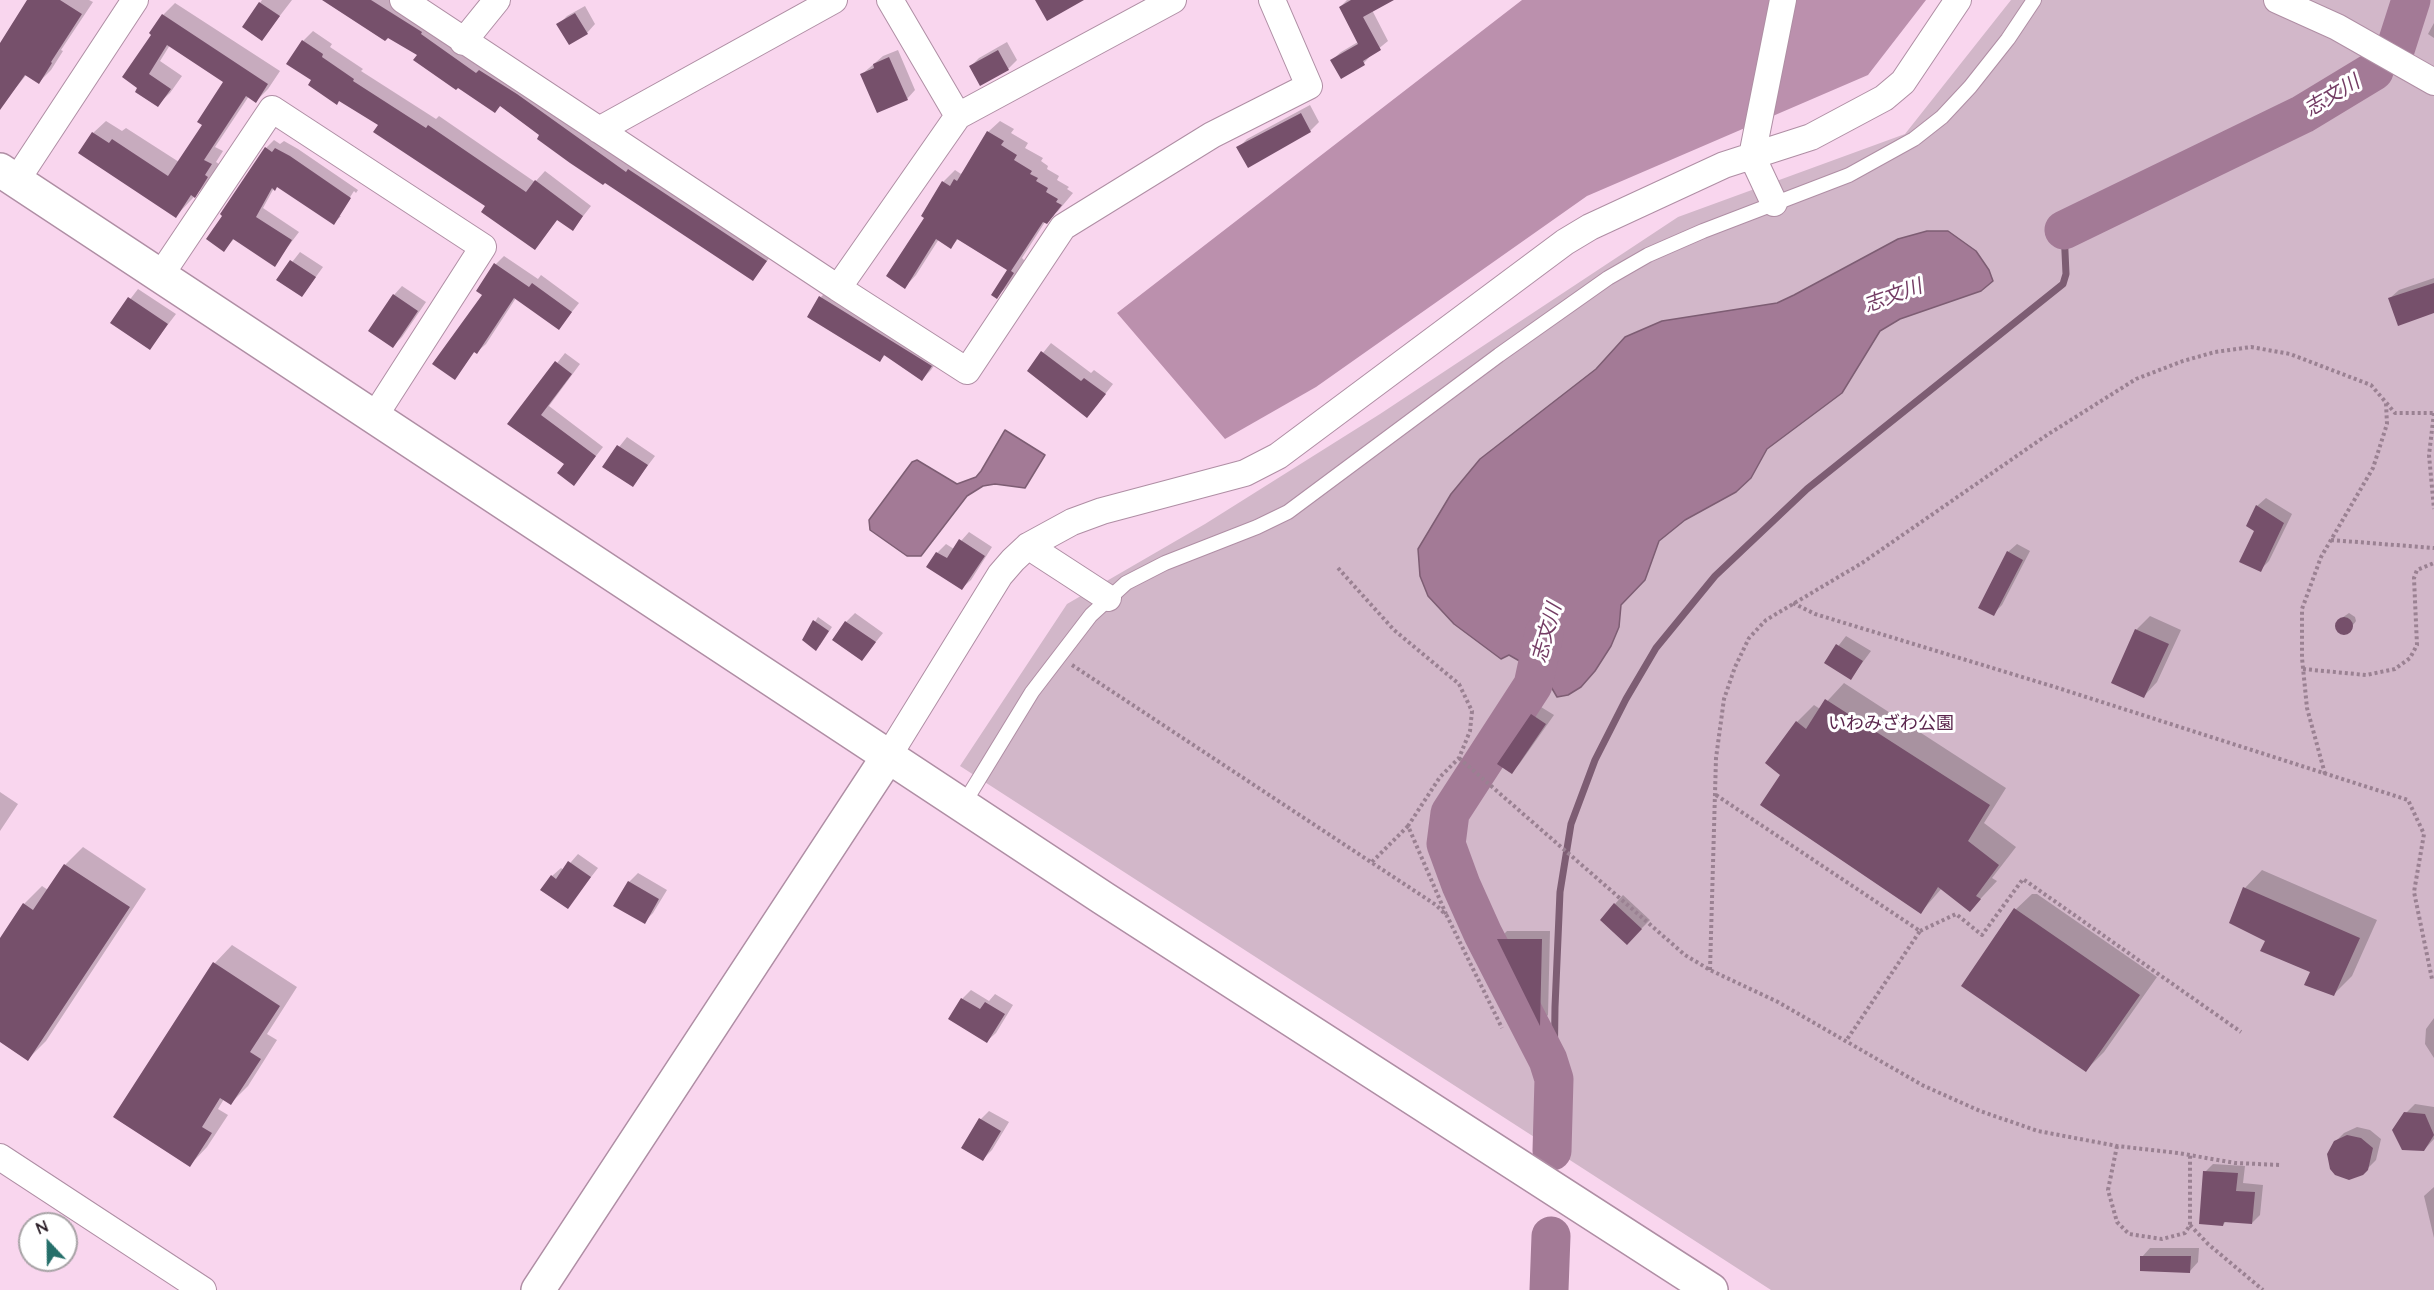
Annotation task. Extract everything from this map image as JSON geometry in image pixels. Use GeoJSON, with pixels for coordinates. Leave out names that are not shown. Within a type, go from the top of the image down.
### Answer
{"type":"FeatureCollection","features":[{"type":"Feature","properties":{"kind":"street"},"geometry":{"type":"LineString","coordinates":[[135,0],[8,176],[963,805],[1711,1290]]}},
{"type":"Feature","properties":{"kind":"street"},"geometry":{"type":"LineString","coordinates":[[403,0],[463,42],[967,371],[1063,227],[1212,135],[1309,86],[1272,0]]}},
{"type":"Feature","properties":{"kind":"street"},"geometry":{"type":"LineString","coordinates":[[463,42],[497,0]]}},
{"type":"Feature","properties":{"kind":"street"},"geometry":{"type":"LineString","coordinates":[[599,130],[834,0]]}},
{"type":"Feature","properties":{"kind":"street"},"geometry":{"type":"LineString","coordinates":[[890,0],[958,116]]}},
{"type":"Feature","properties":{"kind":"street"},"geometry":{"type":"LineString","coordinates":[[838,288],[958,116],[1173,0]]}},
{"type":"Feature","properties":{"kind":"street"},"geometry":{"type":"LineString","coordinates":[[1774,203],[1752,156],[1784,0]]}},
{"type":"Feature","properties":{"kind":"street"},"geometry":{"type":"LineString","coordinates":[[538,1290],[889,755],[1000,575],[1028,546],[1072,522],[1102,511],[1245,473],[1278,456],[1565,242],[1590,227],[1724,165],[1811,137],[1884,98],[1903,82],[1958,0]]}},
{"type":"Feature","properties":{"kind":"street"},"geometry":{"type":"LineString","coordinates":[[2277,0],[2337,27],[2434,82]]}},
{"type":"Feature","properties":{"kind":"street"},"geometry":{"type":"LineString","coordinates":[[160,276],[272,109],[483,247],[374,417]]}},
{"type":"Feature","properties":{"kind":"street"},"geometry":{"type":"LineString","coordinates":[[1028,546],[1108,598]]}},
{"type":"Feature","properties":{"kind":"street"},"geometry":{"type":"LineString","coordinates":[[0,1157],[203,1290]]}},
{"type":"Feature","properties":{"kind":"lane"},"geometry":{"type":"LineString","coordinates":[[963,805],[1032,692],[1091,615],[1126,583],[1165,563],[1257,527],[1288,512],[1499,355],[1600,284],[1648,255],[1849,175],[1921,134],[1942,117],[1970,87],[2008,39],[2034,0]]}},
{"type":"Feature","properties":{"kind":"path"},"geometry":{"type":"LineString","coordinates":[[1710,970],[1716,758],[1724,699],[1735,667],[1749,638],[1766,620],[1862,563],[2047,435],[2136,379],[2183,361],[2214,352],[2251,347],[2290,354],[2371,385],[2395,412],[2434,413],[2429,455],[2434,508]]}},
{"type":"Feature","properties":{"kind":"path"},"geometry":{"type":"LineString","coordinates":[[2325,775],[2307,708],[2303,669],[2302,609],[2321,557],[2373,468],[2387,424],[2386,403]]}},
{"type":"Feature","properties":{"kind":"path"},"geometry":{"type":"LineString","coordinates":[[2331,540],[2434,548]]}},
{"type":"Feature","properties":{"kind":"path"},"geometry":{"type":"LineString","coordinates":[[2303,669],[2366,675],[2395,669],[2410,658],[2417,645],[2414,578],[2417,570],[2434,563]]}},
{"type":"Feature","properties":{"kind":"path"},"geometry":{"type":"LineString","coordinates":[[1338,568],[1394,630],[1459,684],[1472,711],[1470,731],[1459,758],[1440,777],[1408,826],[1372,862]]}},
{"type":"Feature","properties":{"kind":"path"},"geometry":{"type":"LineString","coordinates":[[1793,603],[1815,614],[2408,800],[2424,834],[2414,892],[2434,977]]}},
{"type":"Feature","properties":{"kind":"path"},"geometry":{"type":"LineString","coordinates":[[1059,657],[1372,862],[1436,905],[1447,916]]}},
{"type":"Feature","properties":{"kind":"path"},"geometry":{"type":"LineString","coordinates":[[1459,758],[1685,955],[1710,970],[1778,1002],[1922,1085],[1980,1111],[2037,1131],[2117,1146],[2235,1163],[2281,1166]]}},
{"type":"Feature","properties":{"kind":"path"},"geometry":{"type":"LineString","coordinates":[[1715,795],[1920,931]]}},
{"type":"Feature","properties":{"kind":"path"},"geometry":{"type":"LineString","coordinates":[[1408,826],[1447,916],[1502,1028]]}},
{"type":"Feature","properties":{"kind":"path"},"geometry":{"type":"LineString","coordinates":[[1846,1041],[1920,931],[1956,914],[1982,935],[2023,879],[2241,1032]]}},
{"type":"Feature","properties":{"kind":"path"},"geometry":{"type":"LineString","coordinates":[[2117,1146],[2108,1190],[2117,1222],[2130,1234],[2162,1239],[2185,1233],[2190,1226],[2190,1155]]}},
{"type":"Feature","properties":{"kind":"path"},"geometry":{"type":"LineString","coordinates":[[2190,1226],[2263,1290]]}},
{"type":"Feature","properties":{"kind":"green space","name":"いわみざわ公園"},"geometry":{"type":"Polygon","coordinates":[[[2011,0],[2434,0],[2434,1290],[1771,1290],[960,766],[1067,604],[1205,524],[1380,414],[1678,217],[1905,134],[2011,0]]]}},
{"type":"Feature","properties":{"kind":"shaded area"},"geometry":{"type":"Polygon","coordinates":[[[1522,0],[1926,0],[1868,75],[1587,196],[1316,387],[1225,439],[1117,313],[1522,0]]]}},
{"type":"Feature","properties":{"kind":"water"},"geometry":{"type":"Polygon","coordinates":[[[1927,231],[1948,231],[1976,251],[1989,270],[1993,281],[1981,291],[1900,319],[1880,331],[1842,393],[1767,449],[1751,478],[1736,492],[1685,520],[1659,541],[1645,580],[1621,605],[1619,627],[1611,646],[1595,671],[1581,687],[1568,695],[1557,697],[1550,685],[1541,694],[1522,672],[1523,663],[1509,655],[1501,659],[1454,624],[1428,596],[1420,576],[1418,549],[1451,494],[1480,459],[1596,369],[1625,337],[1662,321],[1777,303],[1898,239],[1927,231]]]}},
{"type":"Feature","properties":{"kind":"water"},"geometry":{"type":"Polygon","coordinates":[[[1005,430],[1045,455],[1025,488],[995,484],[983,486],[967,496],[921,556],[907,556],[870,530],[869,520],[912,462],[917,460],[957,484],[976,477],[1005,430]]]}},
{"type":"Feature","properties":{"kind":"building"},"geometry":{"type":"Polygon","coordinates":[[[27,0],[60,0],[82,14],[39,84],[25,75],[0,110],[0,43],[27,0]]]}},
{"type":"Feature","properties":{"kind":"building"},"geometry":{"type":"Polygon","coordinates":[[[322,0],[371,0],[422,32],[421,34],[476,73],[479,70],[517,94],[626,172],[628,169],[767,261],[753,281],[605,183],[603,185],[570,163],[537,139],[539,135],[500,106],[495,113],[458,88],[456,90],[413,60],[417,55],[388,38],[385,41],[322,0]]]}},
{"type":"Feature","properties":{"kind":"building"},"geometry":{"type":"Polygon","coordinates":[[[1035,0],[1084,0],[1047,21],[1035,0]]]}},
{"type":"Feature","properties":{"kind":"building"},"geometry":{"type":"Polygon","coordinates":[[[1351,0],[1394,0],[1363,17],[1381,50],[1363,61],[1365,65],[1341,79],[1330,60],[1358,44],[1339,7],[1351,0]]]}},
{"type":"Feature","properties":{"kind":"building"},"geometry":{"type":"Polygon","coordinates":[[[259,2],[280,16],[262,41],[242,27],[259,2]]]}},
{"type":"Feature","properties":{"kind":"building"},"geometry":{"type":"Polygon","coordinates":[[[575,13],[588,34],[569,45],[556,24],[575,13]]]}},
{"type":"Feature","properties":{"kind":"building"},"geometry":{"type":"Polygon","coordinates":[[[162,14],[268,84],[256,103],[246,96],[204,160],[212,164],[205,175],[208,177],[195,198],[191,195],[176,218],[78,153],[92,132],[109,143],[112,139],[168,176],[202,125],[197,122],[223,82],[167,45],[149,74],[171,89],[158,107],[135,92],[137,88],[122,77],[151,35],[149,33],[162,14]]]}},
{"type":"Feature","properties":{"kind":"building"},"geometry":{"type":"Polygon","coordinates":[[[302,40],[323,54],[322,57],[354,79],[353,81],[426,128],[428,125],[526,192],[535,180],[583,216],[573,231],[557,220],[535,250],[481,212],[485,206],[373,132],[378,125],[339,101],[337,105],[308,85],[311,80],[286,64],[302,40]]]}},
{"type":"Feature","properties":{"kind":"building"},"geometry":{"type":"Polygon","coordinates":[[[998,50],[1009,70],[980,86],[969,66],[998,50]]]}},
{"type":"Feature","properties":{"kind":"building"},"geometry":{"type":"Polygon","coordinates":[[[889,57],[908,100],[877,113],[860,74],[874,68],[873,64],[889,57]]]}},
{"type":"Feature","properties":{"kind":"building"},"geometry":{"type":"Polygon","coordinates":[[[1301,113],[1311,132],[1248,168],[1236,147],[1301,113]]]}},
{"type":"Feature","properties":{"kind":"building"},"geometry":{"type":"Polygon","coordinates":[[[987,131],[1004,141],[1001,145],[1017,155],[1014,160],[1032,171],[1030,174],[1038,178],[1036,181],[1048,188],[1046,192],[1058,199],[1056,202],[1062,205],[1047,224],[1043,222],[1011,271],[1014,273],[997,299],[991,295],[1007,270],[957,239],[951,249],[936,239],[905,289],[886,276],[924,218],[921,216],[942,181],[950,186],[954,179],[957,181],[987,131]]]}},
{"type":"Feature","properties":{"kind":"building"},"geometry":{"type":"Polygon","coordinates":[[[265,147],[272,152],[275,148],[290,156],[351,198],[334,225],[277,187],[275,191],[272,188],[256,217],[292,240],[275,267],[233,239],[224,252],[206,239],[265,147]]]}},
{"type":"Feature","properties":{"kind":"building"},"geometry":{"type":"Polygon","coordinates":[[[290,260],[316,277],[302,297],[276,280],[290,260]]]}},
{"type":"Feature","properties":{"kind":"building"},"geometry":{"type":"Polygon","coordinates":[[[494,263],[529,287],[532,283],[572,312],[559,330],[514,298],[477,354],[474,352],[455,380],[432,364],[482,295],[476,291],[494,263]]]}},
{"type":"Feature","properties":{"kind":"building"},"geometry":{"type":"Polygon","coordinates":[[[2434,283],[2434,313],[2398,326],[2388,298],[2434,283]]]}},
{"type":"Feature","properties":{"kind":"building"},"geometry":{"type":"Polygon","coordinates":[[[393,294],[418,311],[393,348],[368,331],[393,294]]]}},
{"type":"Feature","properties":{"kind":"building"},"geometry":{"type":"Polygon","coordinates":[[[819,296],[932,366],[922,381],[884,355],[880,362],[807,317],[819,296]]]}},
{"type":"Feature","properties":{"kind":"building"},"geometry":{"type":"Polygon","coordinates":[[[128,297],[168,324],[150,350],[110,323],[128,297]]]}},
{"type":"Feature","properties":{"kind":"building"},"geometry":{"type":"Polygon","coordinates":[[[1041,351],[1081,381],[1084,378],[1106,394],[1087,418],[1027,371],[1041,351]]]}},
{"type":"Feature","properties":{"kind":"building"},"geometry":{"type":"Polygon","coordinates":[[[555,361],[572,374],[541,415],[596,456],[574,486],[557,473],[564,464],[507,424],[555,361]]]}},
{"type":"Feature","properties":{"kind":"building"},"geometry":{"type":"Polygon","coordinates":[[[617,445],[648,465],[633,487],[602,467],[617,445]]]}},
{"type":"Feature","properties":{"kind":"building"},"geometry":{"type":"Polygon","coordinates":[[[2256,505],[2284,523],[2261,572],[2239,562],[2254,531],[2246,526],[2256,505]]]}},
{"type":"Feature","properties":{"kind":"building"},"geometry":{"type":"Polygon","coordinates":[[[959,539],[985,556],[962,590],[926,567],[936,552],[947,558],[959,539]]]}},
{"type":"Feature","properties":{"kind":"building"},"geometry":{"type":"Polygon","coordinates":[[[2007,551],[2023,560],[1994,616],[1978,608],[2007,551]]]}},
{"type":"Feature","properties":{"kind":"building"},"geometry":{"type":"Polygon","coordinates":[[[2340,617],[2348,617],[2353,622],[2351,633],[2340,635],[2335,630],[2335,622],[2340,617]]]}},
{"type":"Feature","properties":{"kind":"building"},"geometry":{"type":"Polygon","coordinates":[[[813,620],[829,631],[816,651],[802,640],[813,620]]]}},
{"type":"Feature","properties":{"kind":"building"},"geometry":{"type":"Polygon","coordinates":[[[845,621],[876,642],[862,661],[832,640],[845,621]]]}},
{"type":"Feature","properties":{"kind":"building"},"geometry":{"type":"Polygon","coordinates":[[[2135,629],[2169,644],[2144,698],[2111,683],[2135,629]]]}},
{"type":"Feature","properties":{"kind":"building"},"geometry":{"type":"Polygon","coordinates":[[[1836,644],[1863,661],[1851,680],[1824,663],[1836,644]]]}},
{"type":"Feature","properties":{"kind":"building"},"geometry":{"type":"Polygon","coordinates":[[[1825,699],[1990,805],[1968,841],[1999,865],[1976,896],[1981,899],[1970,912],[1938,887],[1921,914],[1760,805],[1780,775],[1765,763],[1796,721],[1806,729],[1825,699]]]}},
{"type":"Feature","properties":{"kind":"building"},"geometry":{"type":"Polygon","coordinates":[[[1531,714],[1546,724],[1512,774],[1497,764],[1531,714]]]}},
{"type":"Feature","properties":{"kind":"building"},"geometry":{"type":"Polygon","coordinates":[[[568,861],[591,877],[568,909],[540,890],[551,875],[556,879],[568,861]]]}},
{"type":"Feature","properties":{"kind":"building"},"geometry":{"type":"Polygon","coordinates":[[[64,864],[130,907],[28,1061],[0,1042],[0,938],[23,903],[33,910],[64,864]]]}},
{"type":"Feature","properties":{"kind":"building"},"geometry":{"type":"Polygon","coordinates":[[[628,881],[659,899],[645,924],[613,906],[628,881]]]}},
{"type":"Feature","properties":{"kind":"building"},"geometry":{"type":"Polygon","coordinates":[[[2243,887],[2360,938],[2334,996],[2304,985],[2310,972],[2260,951],[2265,941],[2229,923],[2243,887]]]}},
{"type":"Feature","properties":{"kind":"building"},"geometry":{"type":"Polygon","coordinates":[[[1614,903],[1642,929],[1627,945],[1600,920],[1614,903]]]}},
{"type":"Feature","properties":{"kind":"building"},"geometry":{"type":"Polygon","coordinates":[[[2014,908],[2140,995],[2086,1072],[1961,986],[2014,908]]]}},
{"type":"Feature","properties":{"kind":"building"},"geometry":{"type":"Polygon","coordinates":[[[1497,939],[1542,939],[1540,1026],[1497,939]]]}},
{"type":"Feature","properties":{"kind":"building"},"geometry":{"type":"Polygon","coordinates":[[[213,962],[280,1006],[250,1052],[261,1059],[231,1105],[220,1098],[202,1127],[212,1133],[190,1167],[113,1117],[213,962]]]}},
{"type":"Feature","properties":{"kind":"building"},"geometry":{"type":"Polygon","coordinates":[[[961,998],[980,1009],[985,1002],[1005,1014],[987,1043],[948,1019],[961,998]]]}},
{"type":"Feature","properties":{"kind":"building"},"geometry":{"type":"Polygon","coordinates":[[[2404,1112],[2425,1114],[2434,1135],[2424,1151],[2402,1150],[2392,1130],[2404,1112]]]}},
{"type":"Feature","properties":{"kind":"building"},"geometry":{"type":"Polygon","coordinates":[[[979,1118],[1001,1131],[983,1161],[961,1148],[979,1118]]]}},
{"type":"Feature","properties":{"kind":"building"},"geometry":{"type":"Polygon","coordinates":[[[2347,1135],[2361,1138],[2373,1148],[2368,1170],[2363,1175],[2349,1180],[2335,1175],[2330,1169],[2327,1154],[2334,1141],[2347,1135]]]}},
{"type":"Feature","properties":{"kind":"building"},"geometry":{"type":"Polygon","coordinates":[[[2203,1171],[2238,1173],[2236,1191],[2255,1192],[2252,1224],[2224,1222],[2223,1226],[2199,1224],[2203,1171]]]}},
{"type":"Feature","properties":{"kind":"building"},"geometry":{"type":"Polygon","coordinates":[[[2140,1256],[2191,1256],[2190,1273],[2140,1271],[2140,1256]]]}},
{"type":"Feature","properties":{"kind":"waterway","name":"志文川"},"geometry":{"type":"LineString","coordinates":[[2395,50],[2411,0]]}},
{"type":"Feature","properties":{"kind":"waterway","name":"志文川"},"geometry":{"type":"LineString","coordinates":[[2064,230],[2303,114],[2374,71]]}},
{"type":"Feature","properties":{"kind":"waterway"},"geometry":{"type":"LineString","coordinates":[[1554,1079],[1560,892],[1571,824],[1595,760],[1626,699],[1656,648],[1715,576],[1807,489],[2063,284],[2066,274],[2064,230]]}},
{"type":"Feature","properties":{"kind":"waterway","name":"志文川"},"geometry":{"type":"LineString","coordinates":[[1544,634],[1533,685],[1450,813],[1446,844],[1483,934],[1548,1060],[1554,1079],[1552,1151]]}},
{"type":"Feature","properties":{"kind":"waterway","name":"志文川"},"geometry":{"type":"LineString","coordinates":[[1549,1290],[1551,1236]]}}]}
